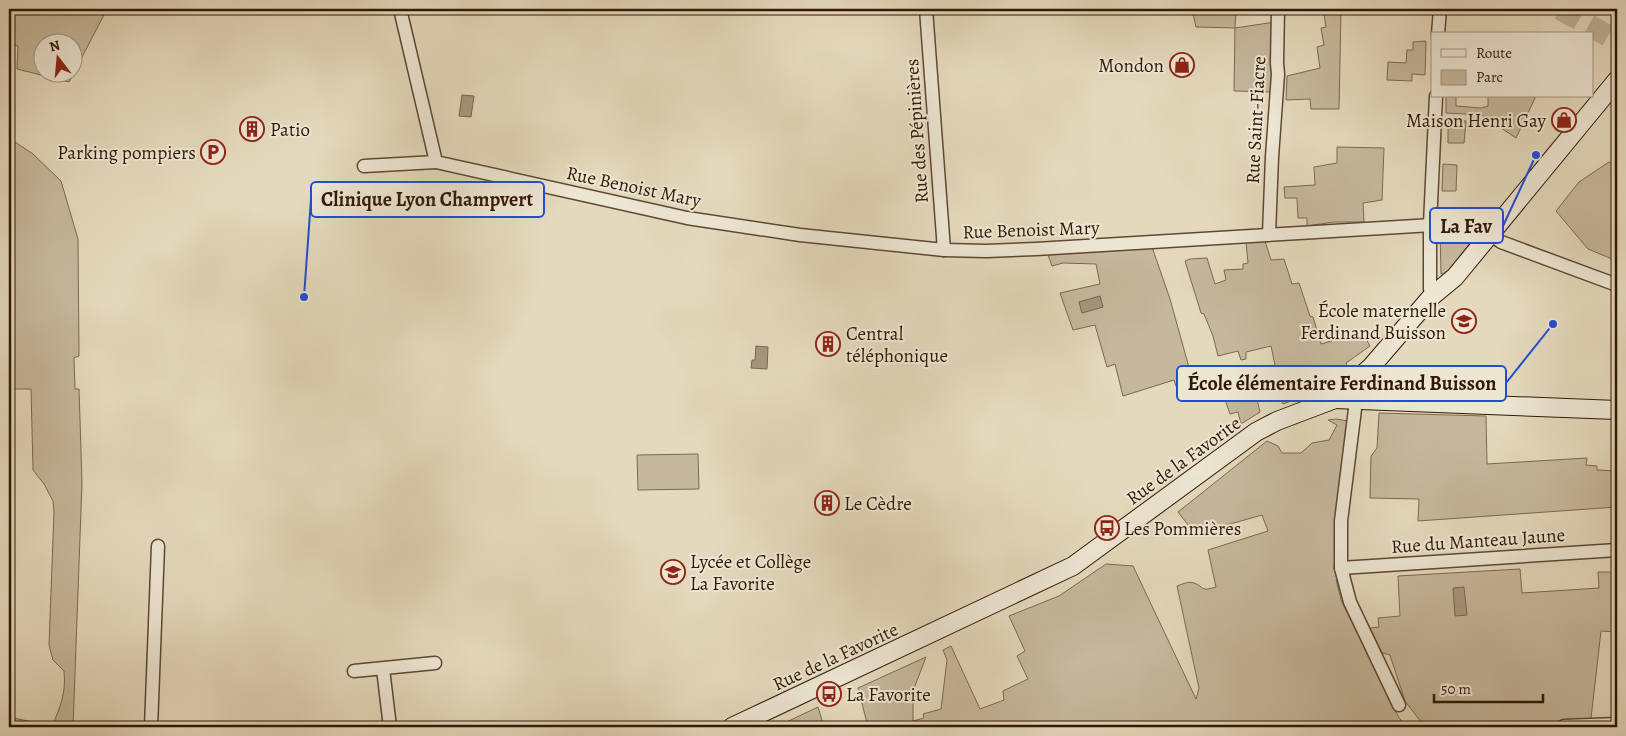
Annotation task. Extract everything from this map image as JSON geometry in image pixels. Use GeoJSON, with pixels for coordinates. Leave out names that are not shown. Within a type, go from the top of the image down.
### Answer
{"type":"FeatureCollection","features":[{"type":"Feature","properties":{"kind":"street"},"geometry":{"type":"LineString","coordinates":[[400,9],[436,162]]}},
{"type":"Feature","properties":{"kind":"street","name":"Rue des Pépinières"},"geometry":{"type":"LineString","coordinates":[[926,9],[944,250]]}},
{"type":"Feature","properties":{"kind":"street","name":"Rue Saint-Fiacre"},"geometry":{"type":"LineString","coordinates":[[1269,234],[1278,74],[1278,9]]}},
{"type":"Feature","properties":{"kind":"street"},"geometry":{"type":"LineString","coordinates":[[1438,32],[1440,9]]}},
{"type":"Feature","properties":{"kind":"street"},"geometry":{"type":"LineString","coordinates":[[1399,705],[1350,602],[1341,568],[1341,520],[1355,409],[1353,392],[1371,367],[1432,296],[1455,277],[1616,84]]}},
{"type":"Feature","properties":{"kind":"street"},"geometry":{"type":"LineString","coordinates":[[1432,296],[1430,289],[1430,224],[1436,98]]}},
{"type":"Feature","properties":{"kind":"street","name":"Rue Benoist Mary"},"geometry":{"type":"LineString","coordinates":[[364,166],[436,162],[687,218],[800,235],[944,250],[1036,249],[1482,222],[1490,234],[1501,242],[1617,285]]}},
{"type":"Feature","properties":{"kind":"street"},"geometry":{"type":"LineString","coordinates":[[1353,392],[1617,410]]}},
{"type":"Feature","properties":{"kind":"street","name":"Rue de la Favorite"},"geometry":{"type":"LineString","coordinates":[[732,727],[1073,566],[1256,432],[1277,421],[1353,392]]}},
{"type":"Feature","properties":{"kind":"street"},"geometry":{"type":"LineString","coordinates":[[151,727],[158,546]]}},
{"type":"Feature","properties":{"kind":"street","name":"Rue du Manteau Jaune"},"geometry":{"type":"LineString","coordinates":[[1341,568],[1617,550]]}},
{"type":"Feature","properties":{"kind":"street"},"geometry":{"type":"LineString","coordinates":[[354,671],[435,663]]}},
{"type":"Feature","properties":{"kind":"street"},"geometry":{"type":"LineString","coordinates":[[383,669],[390,727]]}},
{"type":"Feature","properties":{"kind":"street"},"geometry":{"type":"LineString","coordinates":[[1564,726],[1617,724]]}},
{"type":"Feature","properties":{"kind":"green space"},"geometry":{"type":"Polygon","coordinates":[[[9,9],[107,9],[82,57],[82,32],[32,32],[32,73],[17,69],[18,46],[9,43],[9,9]]]}},
{"type":"Feature","properties":{"kind":"green space"},"geometry":{"type":"Polygon","coordinates":[[[1236,9],[1235,28],[1196,27],[1193,14],[1236,9]]]}},
{"type":"Feature","properties":{"kind":"green space"},"geometry":{"type":"Polygon","coordinates":[[[1341,10],[1339,109],[1311,109],[1310,99],[1286,100],[1287,76],[1320,68],[1317,47],[1324,45],[1321,28],[1326,27],[1324,14],[1341,10]]]}},
{"type":"Feature","properties":{"kind":"green space"},"geometry":{"type":"Polygon","coordinates":[[[1275,22],[1271,92],[1234,91],[1235,28],[1275,22]]]}},
{"type":"Feature","properties":{"kind":"green space"},"geometry":{"type":"Polygon","coordinates":[[[1426,41],[1425,75],[1412,74],[1412,81],[1387,80],[1388,62],[1406,63],[1407,50],[1413,50],[1413,42],[1426,41]]]}},
{"type":"Feature","properties":{"kind":"green space"},"geometry":{"type":"Polygon","coordinates":[[[1446,98],[1456,98],[1456,106],[1481,108],[1488,106],[1488,98],[1535,98],[1516,138],[1482,115],[1446,113],[1446,98]]]}},
{"type":"Feature","properties":{"kind":"green space"},"geometry":{"type":"Polygon","coordinates":[[[1448,120],[1466,121],[1464,143],[1448,143],[1448,120]]]}},
{"type":"Feature","properties":{"kind":"green space"},"geometry":{"type":"Polygon","coordinates":[[[9,138],[33,154],[61,181],[78,239],[79,356],[74,358],[75,389],[79,389],[82,483],[73,727],[9,727],[9,717],[52,726],[62,699],[64,671],[53,660],[49,645],[53,501],[44,484],[33,470],[31,389],[9,389],[9,138]]]}},
{"type":"Feature","properties":{"kind":"green space"},"geometry":{"type":"Polygon","coordinates":[[[1337,147],[1384,148],[1382,200],[1363,203],[1364,222],[1334,222],[1307,226],[1307,218],[1298,218],[1297,198],[1285,198],[1284,187],[1315,185],[1314,167],[1337,163],[1337,147]]]}},
{"type":"Feature","properties":{"kind":"green space"},"geometry":{"type":"Polygon","coordinates":[[[1609,162],[1617,165],[1617,261],[1588,249],[1556,211],[1579,182],[1609,162]]]}},
{"type":"Feature","properties":{"kind":"green space"},"geometry":{"type":"Polygon","coordinates":[[[1443,164],[1457,165],[1456,191],[1442,191],[1443,164]]]}},
{"type":"Feature","properties":{"kind":"green space"},"geometry":{"type":"Polygon","coordinates":[[[1466,227],[1475,237],[1446,273],[1441,274],[1440,228],[1466,227]]]}},
{"type":"Feature","properties":{"kind":"green space"},"geometry":{"type":"Polygon","coordinates":[[[1265,241],[1271,260],[1284,259],[1292,284],[1299,283],[1310,316],[1313,317],[1321,344],[1362,332],[1370,346],[1346,363],[1349,370],[1330,385],[1324,369],[1306,375],[1309,386],[1294,392],[1296,399],[1283,404],[1271,384],[1267,368],[1275,365],[1271,346],[1246,352],[1246,359],[1241,360],[1238,351],[1218,356],[1213,336],[1204,314],[1201,313],[1185,261],[1207,258],[1215,284],[1226,280],[1224,270],[1243,269],[1243,264],[1248,263],[1246,242],[1265,241]]]}},
{"type":"Feature","properties":{"kind":"green space"},"geometry":{"type":"Polygon","coordinates":[[[1152,247],[1170,299],[1195,389],[1178,392],[1174,380],[1123,396],[1115,364],[1107,367],[1095,325],[1073,330],[1060,293],[1100,284],[1096,264],[1063,263],[1052,266],[1047,252],[1152,247]]]}},
{"type":"Feature","properties":{"kind":"green space"},"geometry":{"type":"Polygon","coordinates":[[[1251,374],[1260,412],[1241,424],[1238,412],[1230,414],[1219,382],[1251,374]]]}},
{"type":"Feature","properties":{"kind":"green space"},"geometry":{"type":"Polygon","coordinates":[[[1379,413],[1486,416],[1487,464],[1587,458],[1586,465],[1597,466],[1597,470],[1617,471],[1617,507],[1418,521],[1419,499],[1370,498],[1371,456],[1377,448],[1379,413]]]}},
{"type":"Feature","properties":{"kind":"green space"},"geometry":{"type":"Polygon","coordinates":[[[1328,420],[1348,421],[1343,577],[1336,579],[1341,600],[1398,716],[1406,727],[868,727],[858,688],[926,657],[913,691],[913,721],[924,718],[923,714],[941,709],[947,660],[943,650],[951,646],[980,709],[1004,700],[1003,691],[1028,679],[1017,656],[1025,651],[1009,616],[1059,596],[1106,564],[1133,566],[1196,699],[1199,688],[1177,586],[1190,582],[1205,589],[1216,587],[1208,550],[1268,531],[1262,515],[1216,528],[1192,530],[1178,512],[1267,441],[1278,446],[1282,453],[1301,453],[1312,443],[1329,440],[1337,425],[1328,420]]]}},
{"type":"Feature","properties":{"kind":"green space"},"geometry":{"type":"Polygon","coordinates":[[[698,454],[699,489],[638,490],[637,455],[698,454]]]}},
{"type":"Feature","properties":{"kind":"green space"},"geometry":{"type":"Polygon","coordinates":[[[1520,569],[1522,593],[1599,588],[1598,572],[1617,572],[1617,632],[1601,631],[1590,727],[1425,727],[1405,701],[1390,655],[1382,653],[1370,628],[1379,627],[1378,618],[1400,616],[1398,576],[1520,569]]]}},
{"type":"Feature","properties":{"kind":"green space"},"geometry":{"type":"Polygon","coordinates":[[[818,707],[824,727],[776,727],[818,707]]]}},
{"type":"Feature","properties":{"kind":"shaded area"},"geometry":{"type":"Polygon","coordinates":[[[462,95],[474,96],[471,117],[459,116],[462,95]]]}},
{"type":"Feature","properties":{"kind":"shaded area"},"geometry":{"type":"Polygon","coordinates":[[[1100,296],[1103,307],[1082,313],[1079,302],[1100,296]]]}},
{"type":"Feature","properties":{"kind":"shaded area"},"geometry":{"type":"Polygon","coordinates":[[[756,346],[768,347],[767,369],[751,368],[752,360],[755,360],[756,346]]]}},
{"type":"Feature","properties":{"kind":"shaded area"},"geometry":{"type":"Polygon","coordinates":[[[1464,587],[1467,615],[1455,616],[1453,588],[1464,587]]]}},
{"type":"Feature","properties":{"kind":"tunnel"},"geometry":{"type":"LineString","coordinates":[[1560,9],[1617,41]]}},
{"type":"Feature","properties":{"kind":"place","name":"Mondon"},"geometry":{"type":"Point","coordinates":[1182,65]}},
{"type":"Feature","properties":{"kind":"place","name":"Maison Henri Gay"},"geometry":{"type":"Point","coordinates":[1564,120]}},
{"type":"Feature","properties":{"kind":"place","name":"Patio"},"geometry":{"type":"Point","coordinates":[252,129]}},
{"type":"Feature","properties":{"kind":"place","name":"Parking pompiers"},"geometry":{"type":"Point","coordinates":[213,152]}},
{"type":"Feature","properties":{"kind":"place","name":"La Fav"},"geometry":{"type":"Point","coordinates":[1536,155]}},
{"type":"Feature","properties":{"kind":"place","name":"Clinique Lyon Champvert"},"geometry":{"type":"Point","coordinates":[304,297]}},
{"type":"Feature","properties":{"kind":"place","name":"École maternelle Ferdinand Buisson"},"geometry":{"type":"Point","coordinates":[1464,321]}},
{"type":"Feature","properties":{"kind":"place","name":"École élémentaire Ferdinand Buisson"},"geometry":{"type":"Point","coordinates":[1553,324]}},
{"type":"Feature","properties":{"kind":"place","name":"Central téléphonique"},"geometry":{"type":"Point","coordinates":[828,344]}},
{"type":"Feature","properties":{"kind":"place","name":"Le Cèdre"},"geometry":{"type":"Point","coordinates":[827,503]}},
{"type":"Feature","properties":{"kind":"place","name":"Les Pommières"},"geometry":{"type":"Point","coordinates":[1107,528]}},
{"type":"Feature","properties":{"kind":"place","name":"Lycée et Collège La Favorite"},"geometry":{"type":"Point","coordinates":[673,572]}},
{"type":"Feature","properties":{"kind":"place","name":"La Favorite"},"geometry":{"type":"Point","coordinates":[829,694]}}]}
